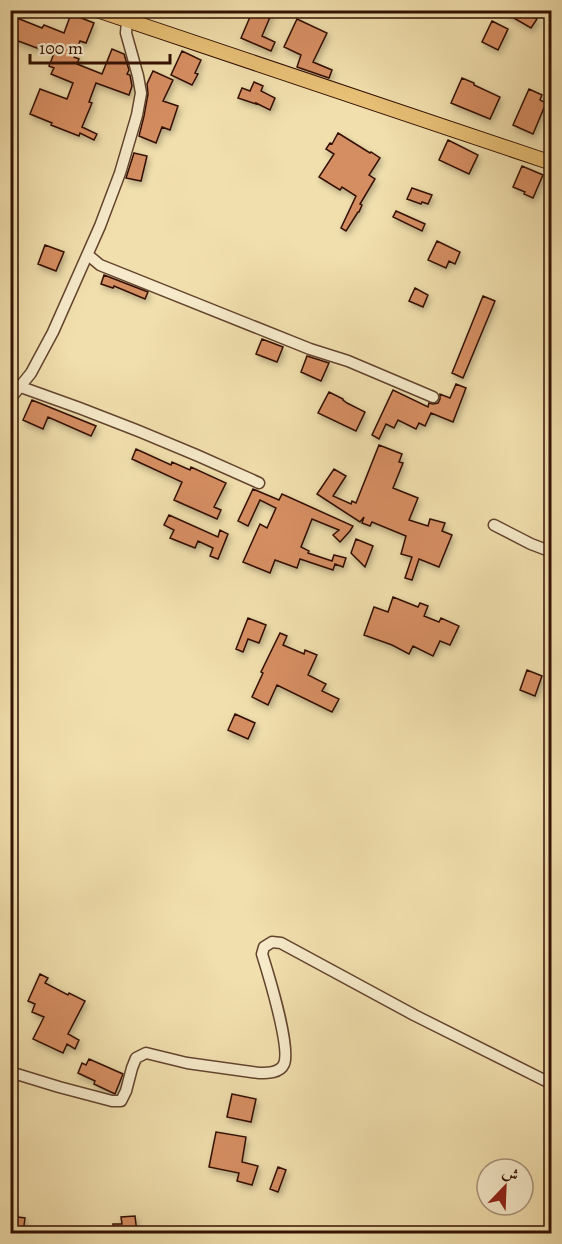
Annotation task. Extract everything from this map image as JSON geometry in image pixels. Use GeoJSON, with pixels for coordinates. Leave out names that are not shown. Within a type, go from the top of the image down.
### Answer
{"type":"FeatureCollection","features":[{"type":"Feature","properties":{"kind":"main road"},"geometry":{"type":"LineString","coordinates":[[97,10],[552,163]]}},
{"type":"Feature","properties":{"kind":"street"},"geometry":{"type":"LineString","coordinates":[[10,399],[31,373],[53,332],[88,255],[116,184],[137,115],[141,93],[126,33],[127,21]]}},
{"type":"Feature","properties":{"kind":"street"},"geometry":{"type":"LineString","coordinates":[[88,255],[100,265],[310,350],[348,361],[433,397]]}},
{"type":"Feature","properties":{"kind":"street"},"geometry":{"type":"LineString","coordinates":[[21,387],[202,456],[259,483]]}},
{"type":"Feature","properties":{"kind":"street"},"geometry":{"type":"LineString","coordinates":[[494,525],[552,552]]}},
{"type":"Feature","properties":{"kind":"street"},"geometry":{"type":"LineString","coordinates":[[10,1072],[112,1101],[121,1101],[136,1058],[146,1053],[187,1063],[259,1073],[280,1070],[285,1063],[285,1047],[279,1014],[262,954],[264,947],[272,942],[281,943],[414,1016],[552,1084]]}},
{"type":"Feature","properties":{"kind":"building"},"geometry":{"type":"Polygon","coordinates":[[[10,10],[20,10],[17,18],[42,28],[44,25],[64,33],[71,14],[94,23],[86,43],[80,41],[74,57],[79,59],[77,64],[102,74],[112,49],[124,54],[129,70],[127,74],[130,75],[132,86],[129,95],[96,83],[89,102],[92,103],[82,127],[97,134],[94,140],[80,133],[79,136],[51,125],[52,123],[30,114],[40,89],[67,99],[73,83],[51,74],[54,68],[49,66],[55,51],[39,44],[37,48],[10,38],[10,10]]]}},
{"type":"Feature","properties":{"kind":"building"},"geometry":{"type":"Polygon","coordinates":[[[253,10],[273,10],[262,36],[275,42],[271,51],[241,38],[253,10]]]}},
{"type":"Feature","properties":{"kind":"building"},"geometry":{"type":"Polygon","coordinates":[[[500,10],[522,10],[537,19],[531,28],[500,10]]]}},
{"type":"Feature","properties":{"kind":"building"},"geometry":{"type":"Polygon","coordinates":[[[297,19],[327,33],[313,62],[332,70],[329,78],[297,67],[301,55],[284,47],[297,19]]]}},
{"type":"Feature","properties":{"kind":"building"},"geometry":{"type":"Polygon","coordinates":[[[492,21],[508,29],[498,50],[482,42],[492,21]]]}},
{"type":"Feature","properties":{"kind":"building"},"geometry":{"type":"Polygon","coordinates":[[[182,51],[201,60],[195,73],[198,74],[192,85],[171,75],[182,51]]]}},
{"type":"Feature","properties":{"kind":"building"},"geometry":{"type":"Polygon","coordinates":[[[153,71],[173,80],[163,101],[178,106],[170,130],[162,127],[156,143],[139,136],[148,94],[147,84],[153,71]]]}},
{"type":"Feature","properties":{"kind":"building"},"geometry":{"type":"Polygon","coordinates":[[[462,78],[500,97],[490,119],[451,103],[462,78]]]}},
{"type":"Feature","properties":{"kind":"building"},"geometry":{"type":"Polygon","coordinates":[[[254,82],[263,86],[261,91],[275,98],[270,110],[238,98],[242,88],[250,91],[254,82]]]}},
{"type":"Feature","properties":{"kind":"building"},"geometry":{"type":"Polygon","coordinates":[[[529,89],[542,95],[540,100],[546,103],[533,134],[513,125],[529,89]]]}},
{"type":"Feature","properties":{"kind":"building"},"geometry":{"type":"Polygon","coordinates":[[[338,133],[380,158],[369,175],[375,179],[360,204],[362,205],[359,212],[346,231],[341,228],[356,196],[342,187],[340,190],[319,177],[334,154],[326,149],[338,133]]]}},
{"type":"Feature","properties":{"kind":"building"},"geometry":{"type":"Polygon","coordinates":[[[448,140],[478,155],[469,174],[439,160],[448,140]]]}},
{"type":"Feature","properties":{"kind":"building"},"geometry":{"type":"Polygon","coordinates":[[[134,153],[147,156],[141,181],[126,178],[134,153]]]}},
{"type":"Feature","properties":{"kind":"building"},"geometry":{"type":"Polygon","coordinates":[[[522,166],[543,175],[533,198],[513,187],[522,166]]]}},
{"type":"Feature","properties":{"kind":"building"},"geometry":{"type":"Polygon","coordinates":[[[412,188],[432,195],[428,204],[407,199],[412,188]]]}},
{"type":"Feature","properties":{"kind":"building"},"geometry":{"type":"Polygon","coordinates":[[[396,211],[425,224],[422,231],[393,217],[396,211]]]}},
{"type":"Feature","properties":{"kind":"building"},"geometry":{"type":"Polygon","coordinates":[[[437,241],[460,252],[455,264],[449,261],[446,268],[428,260],[437,241]]]}},
{"type":"Feature","properties":{"kind":"building"},"geometry":{"type":"Polygon","coordinates":[[[45,245],[64,252],[56,271],[38,264],[45,245]]]}},
{"type":"Feature","properties":{"kind":"building"},"geometry":{"type":"Polygon","coordinates":[[[104,275],[148,292],[145,299],[114,286],[113,288],[101,284],[104,275]]]}},
{"type":"Feature","properties":{"kind":"building"},"geometry":{"type":"Polygon","coordinates":[[[415,288],[428,295],[423,307],[409,301],[415,288]]]}},
{"type":"Feature","properties":{"kind":"building"},"geometry":{"type":"Polygon","coordinates":[[[483,296],[495,301],[463,378],[452,373],[483,296]]]}},
{"type":"Feature","properties":{"kind":"building"},"geometry":{"type":"Polygon","coordinates":[[[262,339],[283,347],[277,362],[256,354],[262,339]]]}},
{"type":"Feature","properties":{"kind":"building"},"geometry":{"type":"Polygon","coordinates":[[[307,356],[329,363],[321,381],[301,372],[307,356]]]}},
{"type":"Feature","properties":{"kind":"building"},"geometry":{"type":"Polygon","coordinates":[[[456,384],[466,388],[453,422],[431,413],[425,426],[419,423],[416,429],[398,420],[394,428],[386,424],[379,439],[372,435],[393,390],[428,407],[429,403],[438,403],[440,394],[450,398],[456,384]]]}},
{"type":"Feature","properties":{"kind":"building"},"geometry":{"type":"Polygon","coordinates":[[[329,392],[365,412],[356,431],[318,413],[329,392]]]}},
{"type":"Feature","properties":{"kind":"building"},"geometry":{"type":"Polygon","coordinates":[[[32,400],[96,426],[91,436],[48,417],[43,429],[23,420],[32,400]]]}},
{"type":"Feature","properties":{"kind":"building"},"geometry":{"type":"Polygon","coordinates":[[[379,445],[402,454],[399,462],[403,463],[393,488],[418,498],[409,520],[428,526],[430,519],[445,523],[442,531],[452,535],[439,567],[419,559],[412,580],[405,578],[412,557],[401,554],[406,536],[372,522],[370,526],[362,523],[364,517],[360,522],[317,494],[334,469],[346,476],[333,496],[351,504],[352,501],[356,503],[379,445]]]}},
{"type":"Feature","properties":{"kind":"building"},"geometry":{"type":"Polygon","coordinates":[[[136,449],[171,465],[172,462],[190,470],[191,467],[226,483],[214,507],[221,510],[217,519],[174,500],[182,482],[132,459],[136,449]]]}},
{"type":"Feature","properties":{"kind":"building"},"geometry":{"type":"Polygon","coordinates":[[[253,489],[279,500],[282,494],[353,526],[340,542],[333,535],[339,530],[312,519],[301,547],[309,551],[308,553],[332,561],[334,555],[346,558],[343,567],[335,564],[333,570],[300,559],[297,568],[275,560],[270,573],[243,562],[260,524],[267,528],[276,508],[260,500],[248,526],[238,521],[253,489]]]}},
{"type":"Feature","properties":{"kind":"building"},"geometry":{"type":"Polygon","coordinates":[[[169,515],[218,537],[220,530],[228,534],[218,559],[210,556],[213,548],[198,541],[195,548],[170,538],[174,530],[164,525],[169,515]]]}},
{"type":"Feature","properties":{"kind":"building"},"geometry":{"type":"Polygon","coordinates":[[[356,539],[373,546],[365,567],[351,553],[356,539]]]}},
{"type":"Feature","properties":{"kind":"building"},"geometry":{"type":"Polygon","coordinates":[[[393,597],[418,607],[420,603],[428,606],[424,616],[439,622],[441,618],[459,626],[450,645],[440,641],[433,656],[413,646],[409,654],[364,635],[374,607],[388,612],[393,597]]]}},
{"type":"Feature","properties":{"kind":"building"},"geometry":{"type":"Polygon","coordinates":[[[248,618],[266,625],[259,643],[248,639],[243,652],[236,649],[248,618]]]}},
{"type":"Feature","properties":{"kind":"building"},"geometry":{"type":"Polygon","coordinates":[[[280,633],[287,636],[283,645],[304,654],[305,650],[317,655],[308,675],[326,684],[322,691],[339,699],[332,712],[277,685],[268,705],[252,697],[280,633]]]}},
{"type":"Feature","properties":{"kind":"building"},"geometry":{"type":"Polygon","coordinates":[[[527,670],[542,676],[535,696],[520,690],[527,670]]]}},
{"type":"Feature","properties":{"kind":"building"},"geometry":{"type":"Polygon","coordinates":[[[235,714],[255,723],[248,739],[228,730],[235,714]]]}},
{"type":"Feature","properties":{"kind":"building"},"geometry":{"type":"Polygon","coordinates":[[[40,974],[48,978],[45,983],[85,1001],[68,1034],[79,1040],[75,1049],[67,1044],[63,1053],[33,1039],[44,1017],[32,1012],[35,1004],[28,1001],[40,974]]]}},
{"type":"Feature","properties":{"kind":"building"},"geometry":{"type":"Polygon","coordinates":[[[89,1059],[123,1074],[115,1094],[78,1073],[82,1063],[86,1065],[89,1059]]]}},
{"type":"Feature","properties":{"kind":"building"},"geometry":{"type":"Polygon","coordinates":[[[232,1094],[256,1099],[251,1122],[227,1117],[232,1094]]]}},
{"type":"Feature","properties":{"kind":"building"},"geometry":{"type":"Polygon","coordinates":[[[216,1132],[246,1137],[242,1162],[258,1166],[252,1185],[237,1181],[239,1173],[209,1167],[216,1132]]]}},
{"type":"Feature","properties":{"kind":"building"},"geometry":{"type":"Polygon","coordinates":[[[278,1167],[286,1170],[278,1192],[270,1189],[278,1167]]]}},
{"type":"Feature","properties":{"kind":"building"},"geometry":{"type":"Polygon","coordinates":[[[10,1216],[25,1218],[23,1233],[10,1233],[10,1216]]]}},
{"type":"Feature","properties":{"kind":"building"},"geometry":{"type":"Polygon","coordinates":[[[135,1216],[137,1233],[114,1233],[113,1224],[122,1224],[121,1217],[135,1216]]]}}]}
